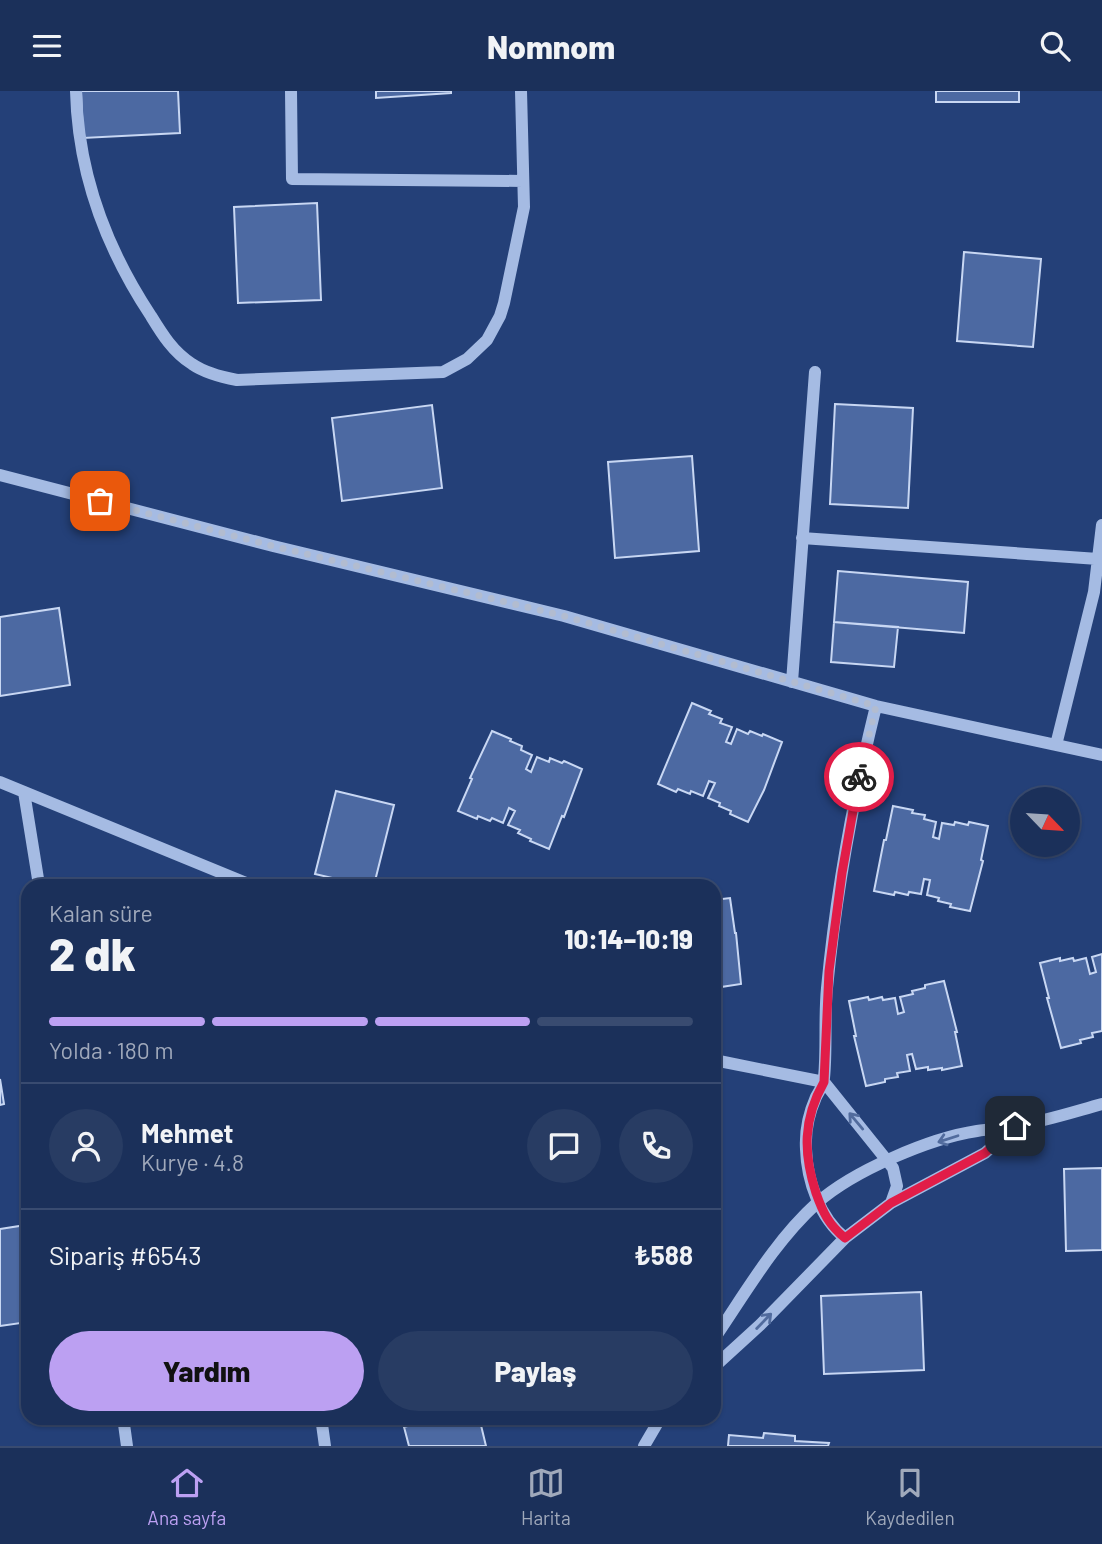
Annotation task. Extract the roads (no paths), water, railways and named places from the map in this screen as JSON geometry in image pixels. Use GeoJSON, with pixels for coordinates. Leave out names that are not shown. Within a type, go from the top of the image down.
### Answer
{"type":"FeatureCollection","features":[{"type":"Feature","properties":{"kind":"street"},"geometry":{"type":"LineString","coordinates":[[76,91],[86,172],[107,237],[144,305],[167,341],[192,364],[221,377],[252,380],[443,372],[467,359],[486,340],[500,316],[524,207],[521,91]]}},
{"type":"Feature","properties":{"kind":"street"},"geometry":{"type":"LineString","coordinates":[[291,91],[292,179],[523,181]]}},
{"type":"Feature","properties":{"kind":"street"},"geometry":{"type":"LineString","coordinates":[[792,682],[814,372]]}},
{"type":"Feature","properties":{"kind":"street"},"geometry":{"type":"LineString","coordinates":[[0,475],[273,546],[564,616],[876,706],[1102,755]]}},
{"type":"Feature","properties":{"kind":"street"},"geometry":{"type":"LineString","coordinates":[[1056,745],[1098,591],[1102,526]]}},
{"type":"Feature","properties":{"kind":"street"},"geometry":{"type":"LineString","coordinates":[[802,538],[1098,559]]}},
{"type":"Feature","properties":{"kind":"street"},"geometry":{"type":"LineString","coordinates":[[845,1238],[828,1222],[808,1167],[806,1148],[810,1114],[824,1082],[827,991],[835,917],[855,799],[876,706]]}},
{"type":"Feature","properties":{"kind":"street"},"geometry":{"type":"LineString","coordinates":[[1056,745],[1102,748]]}},
{"type":"Feature","properties":{"kind":"street"},"geometry":{"type":"LineString","coordinates":[[0,782],[225,879]]}},
{"type":"Feature","properties":{"kind":"street"},"geometry":{"type":"LineString","coordinates":[[24,792],[38,879]]}},
{"type":"Feature","properties":{"kind":"street"},"geometry":{"type":"LineString","coordinates":[[721,1061],[824,1082],[888,1160],[897,1177],[891,1203]]}},
{"type":"Feature","properties":{"kind":"street"},"geometry":{"type":"LineString","coordinates":[[721,1329],[781,1240],[819,1201],[852,1179],[888,1160],[975,1131],[1015,1126],[1102,1104]]}},
{"type":"Feature","properties":{"kind":"street"},"geometry":{"type":"LineString","coordinates":[[721,1361],[760,1325],[845,1238],[891,1203],[985,1153],[1015,1126]]}},
{"type":"Feature","properties":{"kind":"street"},"geometry":{"type":"LineString","coordinates":[[123,1425],[127,1446]]}},
{"type":"Feature","properties":{"kind":"street"},"geometry":{"type":"LineString","coordinates":[[322,1425],[325,1446]]}},
{"type":"Feature","properties":{"kind":"street"},"geometry":{"type":"LineString","coordinates":[[644,1446],[656,1425]]}}]}
